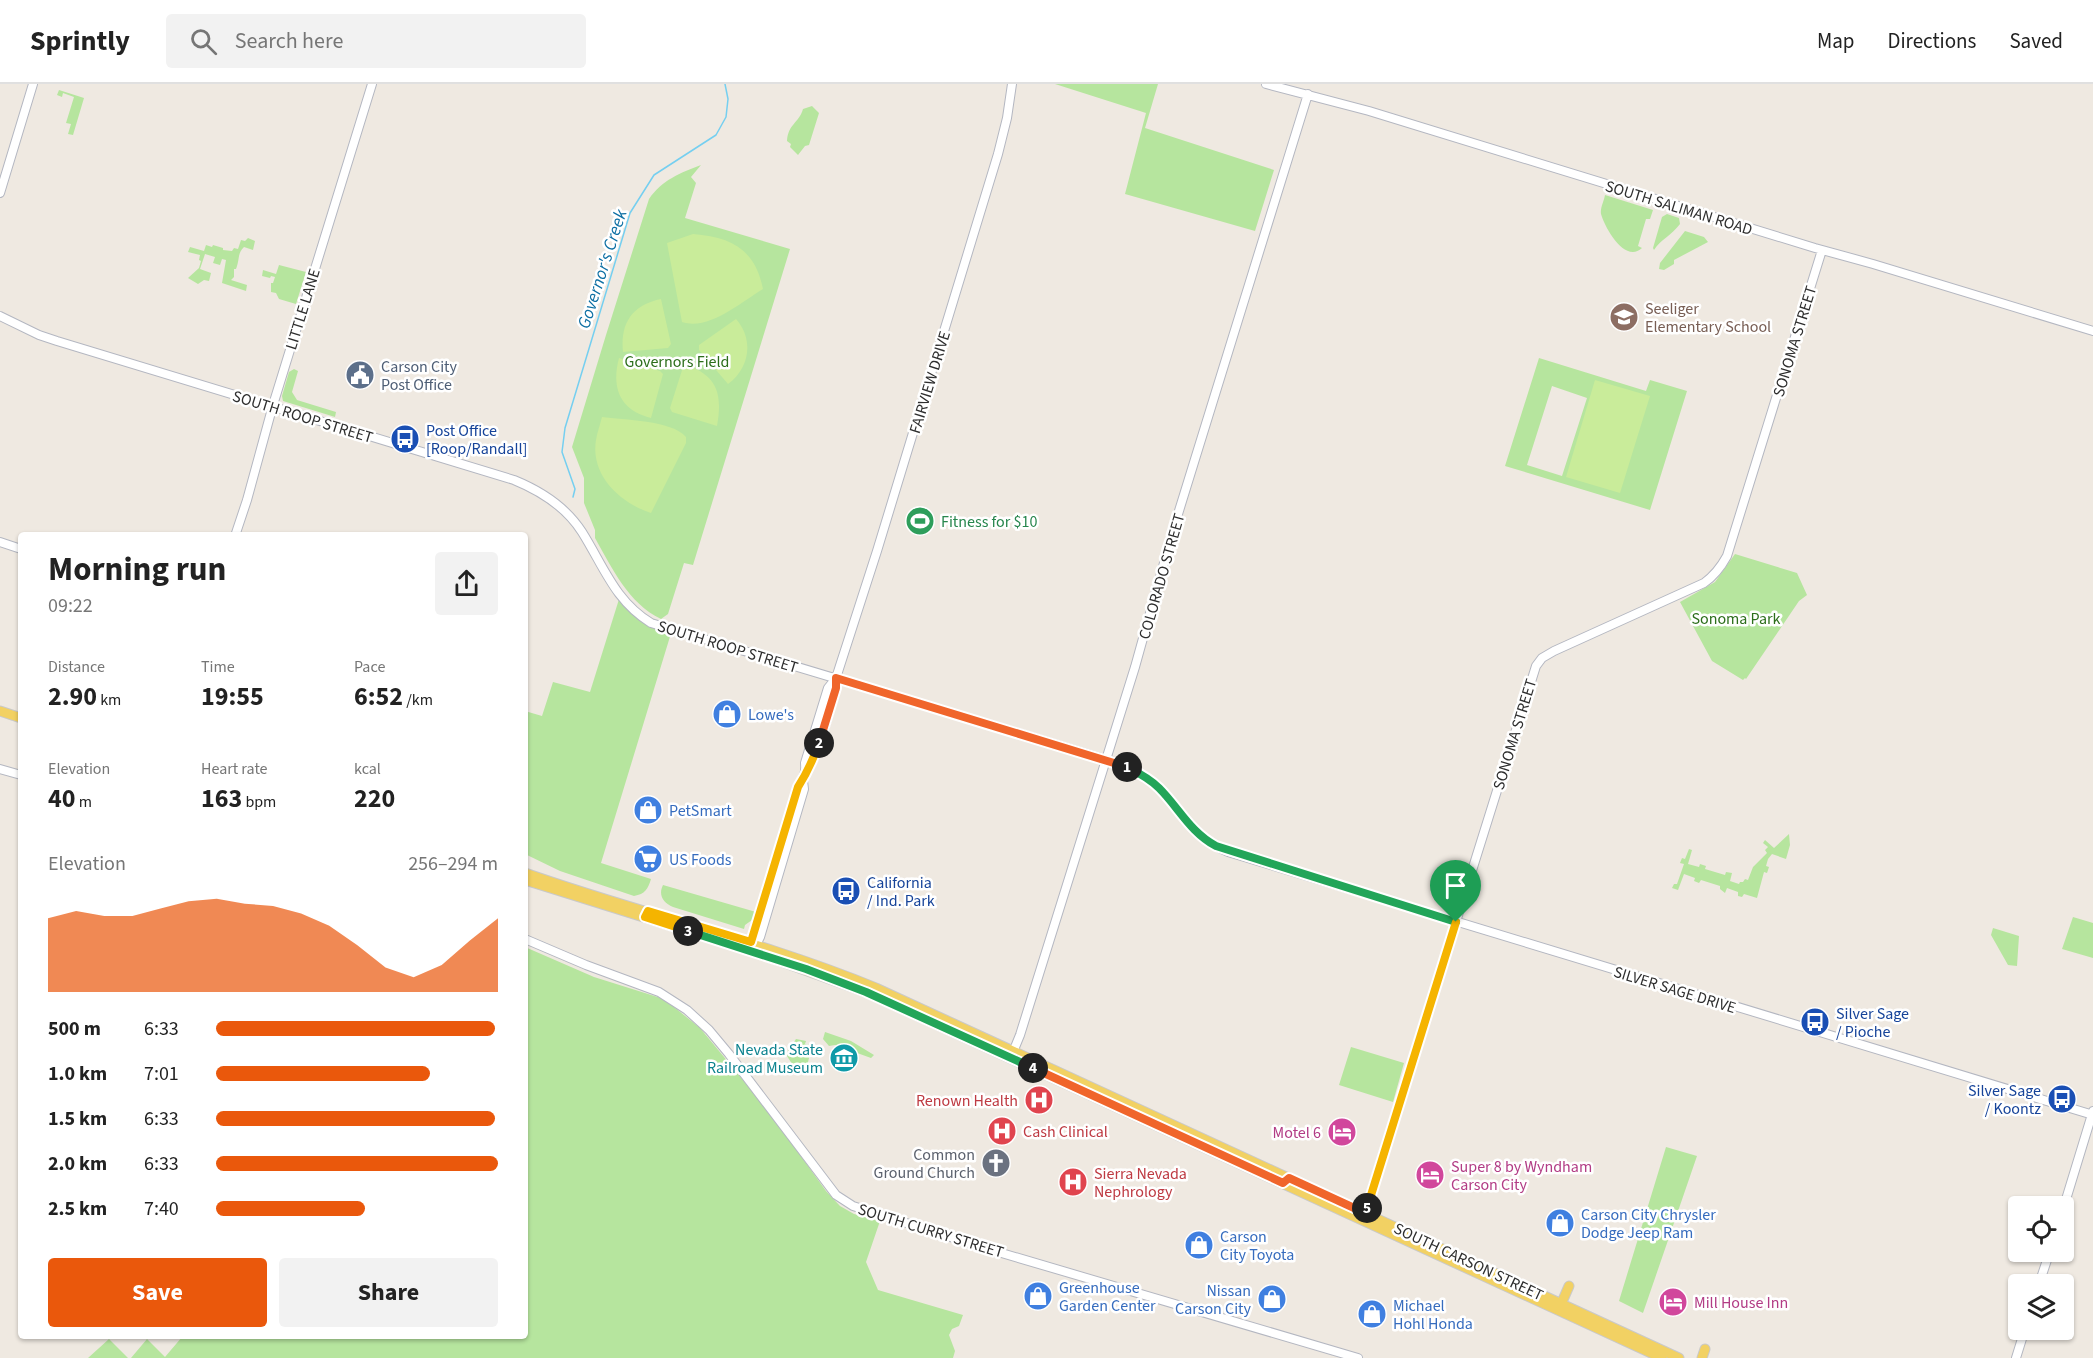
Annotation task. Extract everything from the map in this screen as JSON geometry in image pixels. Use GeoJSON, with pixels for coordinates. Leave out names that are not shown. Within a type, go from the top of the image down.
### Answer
{"type":"FeatureCollection","features":[{"type":"Feature","properties":{"kind":"main road"},"geometry":{"type":"LineString","coordinates":[[0,711],[18,717]]}},
{"type":"Feature","properties":{"kind":"main road"},"geometry":{"type":"LineString","coordinates":[[528,868],[565,883],[571,888]]}},
{"type":"Feature","properties":{"kind":"main road","name":"SOUTH CARSON STREET"},"geometry":{"type":"LineString","coordinates":[[528,874],[646,914]]}},
{"type":"Feature","properties":{"kind":"main road","name":"SOUTH CARSON STREET"},"geometry":{"type":"LineString","coordinates":[[528,881],[753,946],[866,992],[1012,1054],[1560,1307],[1662,1358]]}},
{"type":"Feature","properties":{"kind":"main road"},"geometry":{"type":"LineString","coordinates":[[1560,1307],[1569,1286]]}},
{"type":"Feature","properties":{"kind":"main road","name":"SOUTH CARSON STREET"},"geometry":{"type":"LineString","coordinates":[[1560,1307],[1679,1358]]}},
{"type":"Feature","properties":{"kind":"street"},"geometry":{"type":"LineString","coordinates":[[0,193],[33,84]]}},
{"type":"Feature","properties":{"kind":"street","name":"LITTLE LANE"},"geometry":{"type":"LineString","coordinates":[[236,532],[372,84]]}},
{"type":"Feature","properties":{"kind":"street","name":"FAIRVIEW DRIVE"},"geometry":{"type":"LineString","coordinates":[[753,946],[804,789],[803,781],[806,770],[812,764],[836,688],[836,678],[1000,148],[1012,84]]}},
{"type":"Feature","properties":{"kind":"street","name":"SOUTH SALIMAN ROAD"},"geometry":{"type":"LineString","coordinates":[[1266,84],[1308,94],[2093,331]]}},
{"type":"Feature","properties":{"kind":"street","name":"COLORADO STREET"},"geometry":{"type":"LineString","coordinates":[[1012,1054],[1159,586],[1174,527],[1308,94]]}},
{"type":"Feature","properties":{"kind":"street","name":"SONOMA STREET"},"geometry":{"type":"LineString","coordinates":[[1364,1216],[1536,666],[1542,658],[1554,651],[1704,583],[1717,572],[1727,556],[1822,250]]}},
{"type":"Feature","properties":{"kind":"street","name":"SOUTH ROOP STREET"},"geometry":{"type":"LineString","coordinates":[[0,316],[39,335],[273,405],[531,487],[549,498],[569,515],[583,533],[619,595],[643,618],[662,627],[1124,765],[1149,779],[1167,796],[1189,825],[1214,846]]}},
{"type":"Feature","properties":{"kind":"street"},"geometry":{"type":"LineString","coordinates":[[0,542],[18,548]]}},
{"type":"Feature","properties":{"kind":"street"},"geometry":{"type":"LineString","coordinates":[[0,769],[18,775]]}},
{"type":"Feature","properties":{"kind":"street","name":"SILVER SAGE DRIVE"},"geometry":{"type":"LineString","coordinates":[[1214,846],[1456,922],[2093,1114]]}},
{"type":"Feature","properties":{"kind":"street","name":"SOUTH CURRY STREET"},"geometry":{"type":"LineString","coordinates":[[528,940],[659,992],[687,1010],[709,1030],[729,1054],[836,1195],[853,1206],[988,1249],[1358,1358]]}},
{"type":"Feature","properties":{"kind":"street"},"geometry":{"type":"LineString","coordinates":[[2067,1196],[2093,1114]]}},
{"type":"Feature","properties":{"kind":"street"},"geometry":{"type":"LineString","coordinates":[[2016,1358],[2022,1340]]}},
{"type":"Feature","properties":{"kind":"green space"},"geometry":{"type":"Polygon","coordinates":[[[1055,84],[1158,84],[1145,128],[1274,170],[1255,231],[1125,194],[1146,113],[1055,84]]]}},
{"type":"Feature","properties":{"kind":"green space"},"geometry":{"type":"Polygon","coordinates":[[[59,90],[84,98],[73,135],[68,134],[71,124],[66,123],[74,97],[63,93],[62,97],[57,95],[59,90]]]}},
{"type":"Feature","properties":{"kind":"green space"},"geometry":{"type":"Polygon","coordinates":[[[812,106],[819,113],[809,145],[805,146],[798,155],[787,141],[788,135],[803,109],[812,106]]]}},
{"type":"Feature","properties":{"kind":"green space","name":"Governors Field"},"geometry":{"type":"Polygon","coordinates":[[[701,165],[691,177],[696,183],[685,218],[790,249],[693,565],[684,563],[668,614],[661,619],[639,604],[630,594],[595,538],[595,530],[584,503],[584,478],[572,447],[649,199],[666,182],[701,165]]]}},
{"type":"Feature","properties":{"kind":"green space"},"geometry":{"type":"Polygon","coordinates":[[[1605,195],[1653,210],[1650,219],[1646,219],[1638,246],[1642,248],[1636,252],[1623,248],[1611,235],[1601,214],[1605,195]]]}},
{"type":"Feature","properties":{"kind":"green space"},"geometry":{"type":"Polygon","coordinates":[[[1667,214],[1679,218],[1680,224],[1654,250],[1662,217],[1667,214]]]}},
{"type":"Feature","properties":{"kind":"green space"},"geometry":{"type":"Polygon","coordinates":[[[1685,231],[1704,237],[1708,242],[1674,260],[1674,264],[1664,270],[1659,269],[1660,263],[1685,231]]]}},
{"type":"Feature","properties":{"kind":"green space"},"geometry":{"type":"Polygon","coordinates":[[[693,234],[719,238],[739,248],[754,264],[763,289],[714,319],[692,324],[682,322],[667,243],[693,234]]]}},
{"type":"Feature","properties":{"kind":"green space"},"geometry":{"type":"Polygon","coordinates":[[[248,238],[255,241],[253,250],[244,247],[239,254],[234,277],[231,280],[247,285],[246,291],[222,283],[226,260],[222,259],[220,265],[213,263],[215,257],[205,254],[200,269],[211,273],[209,281],[204,280],[198,284],[188,278],[199,268],[201,261],[199,260],[200,255],[188,252],[190,247],[204,251],[206,245],[212,247],[213,245],[232,251],[234,248],[238,249],[241,240],[245,241],[248,238]]]}},
{"type":"Feature","properties":{"kind":"green space"},"geometry":{"type":"Polygon","coordinates":[[[279,265],[306,272],[296,304],[279,299],[276,293],[271,292],[271,283],[275,277],[262,276],[263,270],[276,274],[279,265]]]}},
{"type":"Feature","properties":{"kind":"green space"},"geometry":{"type":"Polygon","coordinates":[[[661,299],[671,344],[668,348],[623,352],[624,332],[630,316],[643,306],[661,299]]]}},
{"type":"Feature","properties":{"kind":"green space"},"geometry":{"type":"Polygon","coordinates":[[[736,319],[745,335],[747,353],[741,370],[728,384],[699,350],[699,345],[736,319]]]}},
{"type":"Feature","properties":{"kind":"green space"},"geometry":{"type":"Polygon","coordinates":[[[619,358],[663,374],[651,418],[632,409],[620,396],[616,379],[619,358]]]}},
{"type":"Feature","properties":{"kind":"green space"},"geometry":{"type":"Polygon","coordinates":[[[1539,358],[1646,391],[1650,380],[1687,391],[1650,510],[1505,466],[1539,358]],[[1552,386],[1527,465],[1562,476],[1587,398],[1552,386]]]}},
{"type":"Feature","properties":{"kind":"green space"},"geometry":{"type":"Polygon","coordinates":[[[684,364],[704,374],[715,387],[719,404],[717,426],[672,412],[670,408],[684,364]]]}},
{"type":"Feature","properties":{"kind":"green space"},"geometry":{"type":"Polygon","coordinates":[[[294,369],[298,371],[292,392],[297,400],[336,412],[335,417],[283,401],[282,396],[289,372],[294,369]]]}},
{"type":"Feature","properties":{"kind":"green space"},"geometry":{"type":"Polygon","coordinates":[[[1595,380],[1650,396],[1620,493],[1566,477],[1595,380]]]}},
{"type":"Feature","properties":{"kind":"green space"},"geometry":{"type":"Polygon","coordinates":[[[602,417],[659,424],[679,431],[686,437],[686,443],[651,513],[619,495],[603,476],[595,453],[596,437],[602,417]]]}},
{"type":"Feature","properties":{"kind":"green space","name":"Sonoma Park"},"geometry":{"type":"Polygon","coordinates":[[[1735,554],[1797,573],[1807,595],[1799,601],[1746,679],[1743,680],[1712,661],[1680,602],[1715,582],[1735,554]]]}},
{"type":"Feature","properties":{"kind":"green space"},"geometry":{"type":"Polygon","coordinates":[[[620,596],[633,610],[672,630],[601,863],[651,879],[646,890],[634,896],[560,871],[528,855],[528,712],[542,716],[553,682],[590,692],[620,596]]]}},
{"type":"Feature","properties":{"kind":"green space"},"geometry":{"type":"Polygon","coordinates":[[[1789,834],[1790,845],[1786,859],[1772,854],[1768,859],[1766,866],[1769,867],[1767,873],[1764,872],[1757,898],[1744,894],[1742,897],[1738,896],[1738,892],[1727,888],[1725,893],[1720,886],[1701,880],[1699,883],[1694,881],[1695,878],[1684,874],[1678,890],[1672,888],[1674,884],[1677,884],[1684,864],[1680,863],[1682,858],[1685,859],[1689,849],[1692,850],[1688,864],[1699,867],[1700,864],[1706,866],[1705,869],[1725,875],[1726,872],[1732,873],[1730,881],[1739,884],[1745,879],[1748,880],[1753,867],[1767,853],[1765,850],[1768,847],[1763,843],[1765,840],[1774,848],[1789,834]]]}},
{"type":"Feature","properties":{"kind":"green space"},"geometry":{"type":"Polygon","coordinates":[[[663,885],[756,912],[744,929],[669,905],[661,895],[663,885]]]}},
{"type":"Feature","properties":{"kind":"green space"},"geometry":{"type":"Polygon","coordinates":[[[2073,917],[2093,923],[2093,958],[2062,949],[2073,917]]]}},
{"type":"Feature","properties":{"kind":"green space"},"geometry":{"type":"Polygon","coordinates":[[[1993,928],[2019,936],[2017,966],[2008,965],[1991,935],[1993,928]]]}},
{"type":"Feature","properties":{"kind":"green space"},"geometry":{"type":"Polygon","coordinates":[[[528,948],[594,977],[664,999],[700,1028],[767,1109],[826,1191],[840,1206],[854,1214],[880,1221],[866,1262],[878,1290],[963,1315],[959,1326],[952,1329],[949,1335],[955,1351],[953,1358],[131,1358],[147,1339],[165,1357],[180,1339],[528,1339],[528,948]]]}},
{"type":"Feature","properties":{"kind":"green space"},"geometry":{"type":"Polygon","coordinates":[[[825,1032],[851,1041],[874,1055],[871,1058],[835,1045],[829,1046],[823,1039],[825,1032]]]}},
{"type":"Feature","properties":{"kind":"green space"},"geometry":{"type":"Polygon","coordinates":[[[796,1039],[806,1041],[805,1044],[812,1046],[806,1070],[794,1067],[787,1056],[796,1039]]]}},
{"type":"Feature","properties":{"kind":"green space"},"geometry":{"type":"Polygon","coordinates":[[[1351,1047],[1404,1063],[1393,1102],[1339,1085],[1351,1047]]]}},
{"type":"Feature","properties":{"kind":"green space"},"geometry":{"type":"Polygon","coordinates":[[[1666,1147],[1697,1156],[1643,1313],[1619,1301],[1666,1147]]]}},
{"type":"Feature","properties":{"kind":"green space"},"geometry":{"type":"Polygon","coordinates":[[[109,1339],[128,1358],[88,1358],[109,1339]]]}},
{"type":"Feature","properties":{"kind":"waterway","name":"Governor's Creek"},"geometry":{"type":"LineString","coordinates":[[573,497],[575,489],[562,452],[565,428],[630,213],[654,175],[716,135],[726,117],[728,99],[725,84]]}},
{"type":"Feature","properties":{"kind":"place","name":"Seeliger Elementary School"},"geometry":{"type":"Point","coordinates":[1624,317]}},
{"type":"Feature","properties":{"kind":"place","name":"Carson City Post Office"},"geometry":{"type":"Point","coordinates":[360,375]}},
{"type":"Feature","properties":{"kind":"place","name":"Post Office [Roop/Randall]"},"geometry":{"type":"Point","coordinates":[405,439]}},
{"type":"Feature","properties":{"kind":"place","name":"Fitness for $10"},"geometry":{"type":"Point","coordinates":[920,521]}},
{"type":"Feature","properties":{"kind":"place","name":"Lowe's"},"geometry":{"type":"Point","coordinates":[727,714]}},
{"type":"Feature","properties":{"kind":"place","name":"PetSmart"},"geometry":{"type":"Point","coordinates":[648,810]}},
{"type":"Feature","properties":{"kind":"place","name":"US Foods"},"geometry":{"type":"Point","coordinates":[648,859]}},
{"type":"Feature","properties":{"kind":"place","name":"California / Ind. Park"},"geometry":{"type":"Point","coordinates":[846,891]}},
{"type":"Feature","properties":{"kind":"place","name":"Silver Sage / Pioche"},"geometry":{"type":"Point","coordinates":[1815,1022]}},
{"type":"Feature","properties":{"kind":"place","name":"Nevada State Railroad Museum"},"geometry":{"type":"Point","coordinates":[844,1058]}},
{"type":"Feature","properties":{"kind":"place","name":"Silver Sage / Koontz"},"geometry":{"type":"Point","coordinates":[2062,1099]}},
{"type":"Feature","properties":{"kind":"place","name":"Renown Health"},"geometry":{"type":"Point","coordinates":[1039,1100]}},
{"type":"Feature","properties":{"kind":"place","name":"Cash Clinical"},"geometry":{"type":"Point","coordinates":[1002,1131]}},
{"type":"Feature","properties":{"kind":"place","name":"Motel 6"},"geometry":{"type":"Point","coordinates":[1342,1132]}},
{"type":"Feature","properties":{"kind":"place","name":"Common Ground Church"},"geometry":{"type":"Point","coordinates":[996,1163]}},
{"type":"Feature","properties":{"kind":"place","name":"Super 8 by Wyndham Carson City"},"geometry":{"type":"Point","coordinates":[1430,1175]}},
{"type":"Feature","properties":{"kind":"place","name":"Sierra Nevada Nephrology"},"geometry":{"type":"Point","coordinates":[1073,1182]}},
{"type":"Feature","properties":{"kind":"place","name":"Carson City Chrysler Dodge Jeep Ram"},"geometry":{"type":"Point","coordinates":[1560,1223]}},
{"type":"Feature","properties":{"kind":"place","name":"Carson City Toyota"},"geometry":{"type":"Point","coordinates":[1199,1245]}},
{"type":"Feature","properties":{"kind":"place","name":"Greenhouse Garden Center"},"geometry":{"type":"Point","coordinates":[1038,1296]}},
{"type":"Feature","properties":{"kind":"place","name":"Nissan Carson City"},"geometry":{"type":"Point","coordinates":[1272,1299]}},
{"type":"Feature","properties":{"kind":"place","name":"Mill House Inn"},"geometry":{"type":"Point","coordinates":[1673,1302]}},
{"type":"Feature","properties":{"kind":"place","name":"Michael Hohl Honda"},"geometry":{"type":"Point","coordinates":[1372,1314]}},
{"type":"Feature","properties":{"kind":"route"},"geometry":{"type":"LineString","coordinates":[[836,678],[1124,765],[1149,779],[1160,789],[1189,825],[1203,838],[1228,852],[1456,922],[1365,1213],[1289,1178],[1283,1183],[866,992],[821,974],[645,917],[648,911],[751,942],[798,787],[803,781],[806,770],[812,764],[818,746],[836,688],[836,678]]}}]}
